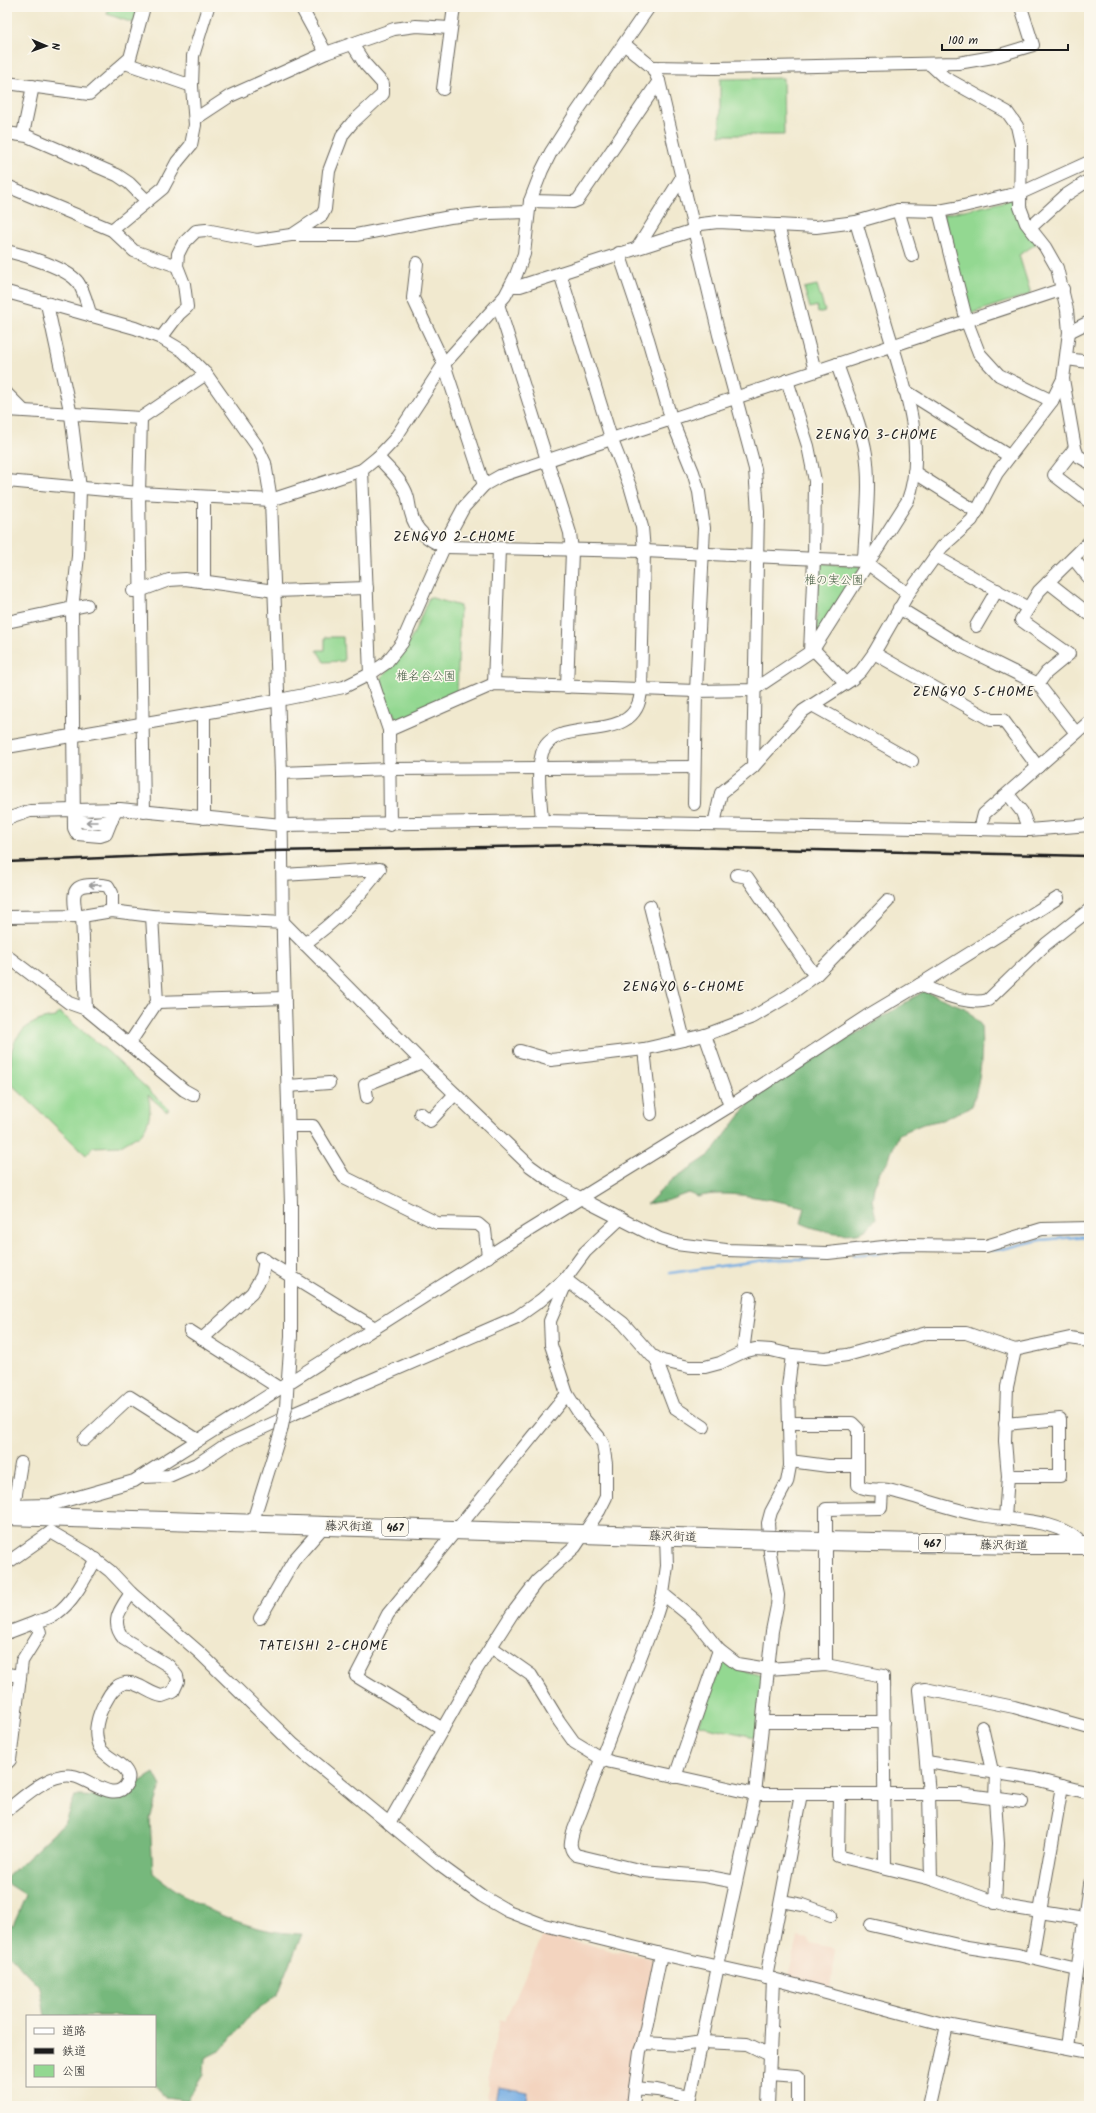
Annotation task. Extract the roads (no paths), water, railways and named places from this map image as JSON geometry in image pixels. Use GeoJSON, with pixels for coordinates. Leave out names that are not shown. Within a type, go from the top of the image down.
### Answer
{"type":"FeatureCollection","features":[{"type":"Feature","properties":{"kind":"highway","name":"藤沢街道"},"geometry":{"type":"LineString","coordinates":[[9,1509],[51,1525],[252,1524],[457,1529],[775,1540],[825,1540],[1019,1546],[1086,1545]]}},
{"type":"Feature","properties":{"kind":"street"},"geometry":{"type":"LineString","coordinates":[[7,83],[89,94],[125,63],[132,54],[144,7]]}},
{"type":"Feature","properties":{"kind":"street"},"geometry":{"type":"LineString","coordinates":[[112,230],[167,183],[177,162],[191,145],[194,136],[195,119],[192,86],[193,56],[208,7]]}},
{"type":"Feature","properties":{"kind":"street"},"geometry":{"type":"LineString","coordinates":[[301,7],[326,53]]}},
{"type":"Feature","properties":{"kind":"street"},"geometry":{"type":"LineString","coordinates":[[443,89],[454,7]]}},
{"type":"Feature","properties":{"kind":"street"},"geometry":{"type":"LineString","coordinates":[[7,481],[139,493],[271,500],[362,470],[378,457],[394,440],[444,364],[498,304],[511,286],[524,254],[529,206],[551,152],[649,7]]}},
{"type":"Feature","properties":{"kind":"street"},"geometry":{"type":"LineString","coordinates":[[652,67],[715,68],[930,64],[978,61],[1033,45],[1021,7]]}},
{"type":"Feature","properties":{"kind":"street"},"geometry":{"type":"LineString","coordinates":[[195,119],[230,96],[326,53],[404,27],[437,26],[450,28]]}},
{"type":"Feature","properties":{"kind":"street"},"geometry":{"type":"LineString","coordinates":[[290,235],[322,216],[325,209],[329,171],[343,134],[352,123],[383,94],[383,84],[365,64],[352,44]]}},
{"type":"Feature","properties":{"kind":"street"},"geometry":{"type":"LineString","coordinates":[[624,44],[652,67],[659,81],[719,335],[755,469],[758,512],[753,767]]}},
{"type":"Feature","properties":{"kind":"street"},"geometry":{"type":"LineString","coordinates":[[125,63],[192,86]]}},
{"type":"Feature","properties":{"kind":"street"},"geometry":{"type":"LineString","coordinates":[[714,824],[721,794],[753,767],[794,720],[812,705],[846,683],[861,671],[874,653],[908,594],[935,556],[950,538],[972,520],[997,473],[1052,400],[1063,379],[1067,360],[1069,332],[1063,289],[1057,268],[1045,247],[1022,216],[1020,193],[1022,144],[1013,118],[990,101],[944,77],[930,64]]}},
{"type":"Feature","properties":{"kind":"street"},"geometry":{"type":"LineString","coordinates":[[160,338],[179,314],[187,307],[184,284],[177,266],[178,254],[183,244],[196,231],[206,230],[257,240],[290,235],[356,235],[470,214],[574,202],[578,200],[659,81]]}},
{"type":"Feature","properties":{"kind":"street"},"geometry":{"type":"LineString","coordinates":[[23,134],[33,86]]}},
{"type":"Feature","properties":{"kind":"street"},"geometry":{"type":"LineString","coordinates":[[7,133],[23,134],[117,175],[129,183],[147,201]]}},
{"type":"Feature","properties":{"kind":"street"},"geometry":{"type":"LineString","coordinates":[[511,286],[520,286],[688,232],[701,224],[718,222],[816,227],[856,222],[898,210],[939,211],[1020,193],[1089,162]]}},
{"type":"Feature","properties":{"kind":"street"},"geometry":{"type":"LineString","coordinates":[[638,247],[682,177]]}},
{"type":"Feature","properties":{"kind":"street"},"geometry":{"type":"LineString","coordinates":[[1030,228],[1066,194],[1089,180]]}},
{"type":"Feature","properties":{"kind":"street"},"geometry":{"type":"LineString","coordinates":[[7,186],[112,230],[134,251],[177,266]]}},
{"type":"Feature","properties":{"kind":"street"},"geometry":{"type":"LineString","coordinates":[[898,210],[912,256]]}},
{"type":"Feature","properties":{"kind":"street"},"geometry":{"type":"LineString","coordinates":[[939,211],[967,322],[979,353],[987,364],[999,375],[1052,400]]}},
{"type":"Feature","properties":{"kind":"street"},"geometry":{"type":"LineString","coordinates":[[388,730],[494,684],[696,692],[754,690],[811,651],[866,563],[908,500],[912,488],[914,472],[911,421],[904,390],[856,222]]}},
{"type":"Feature","properties":{"kind":"street"},"geometry":{"type":"LineString","coordinates":[[778,225],[815,371]]}},
{"type":"Feature","properties":{"kind":"street"},"geometry":{"type":"LineString","coordinates":[[7,251],[34,258],[74,277],[79,284],[91,316]]}},
{"type":"Feature","properties":{"kind":"street"},"geometry":{"type":"LineString","coordinates":[[619,253],[648,339],[671,418],[699,492],[704,528],[696,692],[694,804]]}},
{"type":"Feature","properties":{"kind":"street"},"geometry":{"type":"LineString","coordinates":[[417,263],[413,298],[444,364],[484,485]]}},
{"type":"Feature","properties":{"kind":"street"},"geometry":{"type":"LineString","coordinates":[[542,821],[540,767],[543,752],[547,745],[562,734],[607,727],[619,723],[629,716],[639,703],[641,689],[644,551],[642,527],[638,509],[611,438],[560,273]]}},
{"type":"Feature","properties":{"kind":"street"},"geometry":{"type":"LineString","coordinates":[[7,746],[74,736],[344,687],[370,674],[386,662],[402,643],[444,547],[464,507],[484,485],[500,476],[1063,289]]}},
{"type":"Feature","properties":{"kind":"street"},"geometry":{"type":"LineString","coordinates":[[7,292],[91,316],[160,338],[183,351],[206,374],[257,446],[265,462],[269,481],[275,591],[281,773],[289,1126],[291,1336],[284,1386],[286,1407],[281,1431],[252,1524]]}},
{"type":"Feature","properties":{"kind":"street"},"geometry":{"type":"LineString","coordinates":[[47,304],[71,415],[80,488],[78,556],[72,609],[74,828],[77,834],[82,836],[106,834],[114,814]]}},
{"type":"Feature","properties":{"kind":"street"},"geometry":{"type":"LineString","coordinates":[[498,304],[548,459],[570,534],[572,551],[567,687]]}},
{"type":"Feature","properties":{"kind":"street"},"geometry":{"type":"LineString","coordinates":[[1069,332],[1089,322]]}},
{"type":"Feature","properties":{"kind":"street"},"geometry":{"type":"LineString","coordinates":[[1067,360],[1089,362]]}},
{"type":"Feature","properties":{"kind":"street"},"geometry":{"type":"LineString","coordinates":[[837,364],[852,407],[866,455],[866,563]]}},
{"type":"Feature","properties":{"kind":"street"},"geometry":{"type":"LineString","coordinates":[[7,410],[141,418],[206,374]]}},
{"type":"Feature","properties":{"kind":"street"},"geometry":{"type":"LineString","coordinates":[[1063,379],[1075,448],[1078,456],[1089,462]]}},
{"type":"Feature","properties":{"kind":"street"},"geometry":{"type":"LineString","coordinates":[[787,380],[808,446],[815,481],[811,651],[846,683]]}},
{"type":"Feature","properties":{"kind":"street"},"geometry":{"type":"LineString","coordinates":[[904,390],[1009,456]]}},
{"type":"Feature","properties":{"kind":"street"},"geometry":{"type":"LineString","coordinates":[[7,394],[23,410]]}},
{"type":"Feature","properties":{"kind":"street"},"geometry":{"type":"LineString","coordinates":[[141,418],[138,590],[143,723],[144,812]]}},
{"type":"Feature","properties":{"kind":"street"},"geometry":{"type":"LineString","coordinates":[[1075,448],[1054,475],[1088,501],[1089,500]]}},
{"type":"Feature","properties":{"kind":"street"},"geometry":{"type":"LineString","coordinates":[[378,457],[401,483],[407,494],[414,523],[418,530],[430,540],[444,547],[572,551],[644,551],[757,557],[814,558],[866,563],[908,594]]}},
{"type":"Feature","properties":{"kind":"street"},"geometry":{"type":"LineString","coordinates":[[362,470],[370,674],[388,730],[390,824]]}},
{"type":"Feature","properties":{"kind":"street"},"geometry":{"type":"LineString","coordinates":[[914,472],[977,512]]}},
{"type":"Feature","properties":{"kind":"street"},"geometry":{"type":"LineString","coordinates":[[204,497],[204,582]]}},
{"type":"Feature","properties":{"kind":"street"},"geometry":{"type":"LineString","coordinates":[[1038,684],[1046,674],[1068,654],[1021,620],[1039,591],[1089,542]]}},
{"type":"Feature","properties":{"kind":"street"},"geometry":{"type":"LineString","coordinates":[[494,684],[499,549]]}},
{"type":"Feature","properties":{"kind":"street"},"geometry":{"type":"LineString","coordinates":[[935,556],[1028,608]]}},
{"type":"Feature","properties":{"kind":"street"},"geometry":{"type":"LineString","coordinates":[[1073,558],[1089,578]]}},
{"type":"Feature","properties":{"kind":"street"},"geometry":{"type":"LineString","coordinates":[[138,590],[169,580],[204,582],[275,591],[367,588]]}},
{"type":"Feature","properties":{"kind":"street"},"geometry":{"type":"LineString","coordinates":[[1048,582],[1088,612]]}},
{"type":"Feature","properties":{"kind":"street"},"geometry":{"type":"LineString","coordinates":[[976,626],[997,590]]}},
{"type":"Feature","properties":{"kind":"street"},"geometry":{"type":"LineString","coordinates":[[7,622],[87,605]]}},
{"type":"Feature","properties":{"kind":"street"},"geometry":{"type":"LineString","coordinates":[[899,608],[961,646],[1038,684],[1076,733]]}},
{"type":"Feature","properties":{"kind":"street"},"geometry":{"type":"LineString","coordinates":[[874,653],[991,720],[1003,720],[1038,767]]}},
{"type":"Feature","properties":{"kind":"street"},"geometry":{"type":"LineString","coordinates":[[812,705],[912,761]]}},
{"type":"Feature","properties":{"kind":"street"},"geometry":{"type":"LineString","coordinates":[[204,713],[204,818]]}},
{"type":"Feature","properties":{"kind":"street"},"geometry":{"type":"LineString","coordinates":[[980,830],[984,814],[1089,722]]}},
{"type":"Feature","properties":{"kind":"street"},"geometry":{"type":"LineString","coordinates":[[281,773],[389,769],[694,767]]}},
{"type":"Feature","properties":{"kind":"street"},"geometry":{"type":"LineString","coordinates":[[1008,794],[1022,812],[1029,830]]}},
{"type":"Feature","properties":{"kind":"street"},"geometry":{"type":"LineString","coordinates":[[7,819],[30,811],[114,814],[144,812],[282,825],[542,821],[980,830],[1029,830],[1089,825]]}},
{"type":"Feature","properties":{"kind":"street"},"geometry":{"type":"LineString","coordinates":[[283,875],[380,869],[361,896],[322,932],[304,944]]}},
{"type":"Feature","properties":{"kind":"street"},"geometry":{"type":"LineString","coordinates":[[737,875],[748,877],[815,976]]}},
{"type":"Feature","properties":{"kind":"street"},"geometry":{"type":"LineString","coordinates":[[86,1009],[79,916],[74,895],[78,887],[83,885],[108,886],[112,893],[112,911]]}},
{"type":"Feature","properties":{"kind":"street"},"geometry":{"type":"LineString","coordinates":[[21,1463],[9,1509],[50,1505],[134,1481],[488,1256],[730,1106],[867,1016],[1058,898]]}},
{"type":"Feature","properties":{"kind":"street"},"geometry":{"type":"LineString","coordinates":[[520,1051],[551,1060],[644,1048],[705,1035],[752,1017],[788,996],[815,976],[888,901]]}},
{"type":"Feature","properties":{"kind":"street"},"geometry":{"type":"LineString","coordinates":[[650,906],[684,1040]]}},
{"type":"Feature","properties":{"kind":"street"},"geometry":{"type":"LineString","coordinates":[[919,985],[961,999],[981,1002],[988,1000],[1046,944],[1089,910]]}},
{"type":"Feature","properties":{"kind":"street"},"geometry":{"type":"LineString","coordinates":[[7,917],[79,916],[112,911],[152,916],[284,924],[422,1062],[530,1166],[555,1184],[582,1199],[660,1239],[676,1244],[726,1250],[804,1254],[856,1251],[908,1245],[986,1246],[1042,1229],[1089,1228]]}},
{"type":"Feature","properties":{"kind":"street"},"geometry":{"type":"LineString","coordinates":[[129,1044],[157,1002],[152,916]]}},
{"type":"Feature","properties":{"kind":"street"},"geometry":{"type":"LineString","coordinates":[[7,956],[69,1003],[86,1009],[184,1090],[193,1095]]}},
{"type":"Feature","properties":{"kind":"street"},"geometry":{"type":"LineString","coordinates":[[157,1002],[285,998]]}},
{"type":"Feature","properties":{"kind":"street"},"geometry":{"type":"LineString","coordinates":[[705,1035],[730,1106]]}},
{"type":"Feature","properties":{"kind":"street"},"geometry":{"type":"LineString","coordinates":[[644,1048],[651,1114]]}},
{"type":"Feature","properties":{"kind":"street"},"geometry":{"type":"LineString","coordinates":[[367,1097],[365,1085],[422,1062]]}},
{"type":"Feature","properties":{"kind":"street"},"geometry":{"type":"LineString","coordinates":[[288,1086],[329,1083]]}},
{"type":"Feature","properties":{"kind":"street"},"geometry":{"type":"LineString","coordinates":[[420,1113],[430,1121],[455,1094]]}},
{"type":"Feature","properties":{"kind":"street"},"geometry":{"type":"LineString","coordinates":[[289,1126],[312,1126],[344,1177],[437,1223],[478,1224],[484,1230],[488,1256]]}},
{"type":"Feature","properties":{"kind":"street"},"geometry":{"type":"LineString","coordinates":[[389,1823],[491,1647],[512,1614],[545,1573],[575,1547],[606,1497],[605,1453],[599,1437],[579,1413],[567,1394],[551,1345],[549,1330],[552,1313],[566,1280],[585,1252],[620,1219]]}},
{"type":"Feature","properties":{"kind":"street"},"geometry":{"type":"LineString","coordinates":[[202,1338],[252,1293],[262,1276],[263,1259],[375,1328]]}},
{"type":"Feature","properties":{"kind":"street"},"geometry":{"type":"LineString","coordinates":[[566,1280],[623,1323],[647,1351],[655,1357],[689,1367],[705,1367],[720,1363],[743,1352],[771,1350],[792,1355],[825,1358],[847,1355],[927,1333],[966,1333],[1015,1350],[1070,1338],[1089,1341]]}},
{"type":"Feature","properties":{"kind":"street"},"geometry":{"type":"LineString","coordinates":[[141,1477],[169,1476],[199,1463],[224,1446],[293,1414],[420,1358],[500,1326],[517,1317],[566,1280]]}},
{"type":"Feature","properties":{"kind":"street"},"geometry":{"type":"LineString","coordinates":[[743,1352],[750,1298]]}},
{"type":"Feature","properties":{"kind":"street"},"geometry":{"type":"LineString","coordinates":[[190,1331],[284,1386]]}},
{"type":"Feature","properties":{"kind":"street"},"geometry":{"type":"LineString","coordinates":[[1005,1518],[1008,1476],[1005,1424],[1007,1388],[1015,1350]]}},
{"type":"Feature","properties":{"kind":"street"},"geometry":{"type":"LineString","coordinates":[[635,2088],[658,2090],[690,2097],[719,1967],[755,1794],[764,1722],[768,1669],[778,1595],[770,1553],[768,1523],[771,1512],[787,1482],[790,1461],[788,1387],[792,1355]]}},
{"type":"Feature","properties":{"kind":"street"},"geometry":{"type":"LineString","coordinates":[[655,1357],[674,1406],[704,1427]]}},
{"type":"Feature","properties":{"kind":"street"},"geometry":{"type":"LineString","coordinates":[[443,1729],[356,1676],[388,1614],[567,1394]]}},
{"type":"Feature","properties":{"kind":"street"},"geometry":{"type":"LineString","coordinates":[[84,1440],[130,1397],[198,1440]]}},
{"type":"Feature","properties":{"kind":"street"},"geometry":{"type":"LineString","coordinates":[[1005,1424],[1060,1419],[1060,1476],[1008,1476]]}},
{"type":"Feature","properties":{"kind":"street"},"geometry":{"type":"LineString","coordinates":[[790,1423],[852,1423],[858,1429],[858,1485],[864,1489],[882,1490],[979,1514],[1057,1528],[1075,1535],[1086,1545]]}},
{"type":"Feature","properties":{"kind":"street"},"geometry":{"type":"LineString","coordinates":[[790,1461],[828,1466],[858,1466]]}},
{"type":"Feature","properties":{"kind":"street"},"geometry":{"type":"LineString","coordinates":[[826,1665],[826,1509],[881,1508],[882,1490]]}},
{"type":"Feature","properties":{"kind":"street"},"geometry":{"type":"LineString","coordinates":[[7,1562],[51,1525],[96,1559],[131,1593],[200,1653],[294,1745],[441,1866],[482,1896],[508,1911],[544,1925],[660,1954],[769,1978],[947,2025],[1089,2052]]}},
{"type":"Feature","properties":{"kind":"street"},"geometry":{"type":"LineString","coordinates":[[260,1618],[294,1560],[324,1526]]}},
{"type":"Feature","properties":{"kind":"street"},"geometry":{"type":"LineString","coordinates":[[666,1536],[667,1566],[663,1594],[602,1759],[573,1832],[571,1841],[573,1852],[576,1855],[643,1871],[704,1876],[736,1882]]}},
{"type":"Feature","properties":{"kind":"street"},"geometry":{"type":"LineString","coordinates":[[7,1633],[55,1614],[77,1591],[96,1559]]}},
{"type":"Feature","properties":{"kind":"street"},"geometry":{"type":"LineString","coordinates":[[7,1810],[26,1795],[58,1777],[78,1777],[110,1792],[120,1791],[127,1783],[128,1774],[126,1770],[104,1753],[98,1742],[97,1725],[104,1705],[114,1689],[124,1683],[136,1685],[162,1696],[173,1692],[178,1681],[174,1670],[124,1639],[118,1632],[116,1622],[120,1609],[131,1593]]}},
{"type":"Feature","properties":{"kind":"street"},"geometry":{"type":"LineString","coordinates":[[663,1594],[695,1620],[719,1650],[737,1664],[768,1669],[826,1665],[883,1676],[884,1866]]}},
{"type":"Feature","properties":{"kind":"street"},"geometry":{"type":"LineString","coordinates":[[7,1763],[10,1760],[22,1661],[40,1632],[36,1622]]}},
{"type":"Feature","properties":{"kind":"street"},"geometry":{"type":"LineString","coordinates":[[491,1647],[531,1675],[567,1734],[574,1742],[602,1759],[675,1777],[755,1794],[929,1793],[960,1794],[1022,1802]]}},
{"type":"Feature","properties":{"kind":"street"},"geometry":{"type":"LineString","coordinates":[[675,1777],[719,1650]]}},
{"type":"Feature","properties":{"kind":"street"},"geometry":{"type":"LineString","coordinates":[[7,1674],[20,1676]]}},
{"type":"Feature","properties":{"kind":"street"},"geometry":{"type":"LineString","coordinates":[[931,1879],[929,1793],[919,1690],[925,1689],[1014,1707],[1089,1728]]}},
{"type":"Feature","properties":{"kind":"street"},"geometry":{"type":"LineString","coordinates":[[7,1718],[17,1708]]}},
{"type":"Feature","properties":{"kind":"street"},"geometry":{"type":"LineString","coordinates":[[764,1722],[884,1722]]}},
{"type":"Feature","properties":{"kind":"street"},"geometry":{"type":"LineString","coordinates":[[982,1727],[994,1772],[998,1844],[995,1902]]}},
{"type":"Feature","properties":{"kind":"street"},"geometry":{"type":"LineString","coordinates":[[927,1762],[994,1772],[1089,1792]]}},
{"type":"Feature","properties":{"kind":"street"},"geometry":{"type":"LineString","coordinates":[[1032,1958],[1062,1786]]}},
{"type":"Feature","properties":{"kind":"street"},"geometry":{"type":"LineString","coordinates":[[768,2106],[770,2055],[769,1978],[781,1901],[801,1794]]}},
{"type":"Feature","properties":{"kind":"street"},"geometry":{"type":"LineString","coordinates":[[839,1794],[838,1856],[884,1866],[931,1879],[995,1902],[1039,1913],[1086,1913]]}},
{"type":"Feature","properties":{"kind":"street"},"geometry":{"type":"LineString","coordinates":[[1067,2047],[1076,1969],[1086,1913],[1089,1884]]}},
{"type":"Feature","properties":{"kind":"street"},"geometry":{"type":"LineString","coordinates":[[781,1901],[803,1905],[831,1914]]}},
{"type":"Feature","properties":{"kind":"street"},"geometry":{"type":"LineString","coordinates":[[871,1925],[967,1947],[1032,1958],[1076,1969]]}},
{"type":"Feature","properties":{"kind":"street"},"geometry":{"type":"LineString","coordinates":[[633,2106],[640,2052],[660,1954]]}},
{"type":"Feature","properties":{"kind":"street"},"geometry":{"type":"LineString","coordinates":[[930,2106],[947,2025]]}},
{"type":"Feature","properties":{"kind":"street"},"geometry":{"type":"LineString","coordinates":[[643,2043],[682,2045],[702,2042],[747,2044],[770,2055]]}},
{"type":"Feature","properties":{"kind":"street"},"geometry":{"type":"LineString","coordinates":[[769,2074],[798,2076],[798,2106]]}},
{"type":"Feature","properties":{"kind":"water"},"geometry":{"type":"Polygon","coordinates":[[[498,2087],[528,2092],[526,2106],[495,2102],[498,2087]]]}},
{"type":"Feature","properties":{"kind":"waterway"},"geometry":{"type":"LineString","coordinates":[[991,1250],[998,1250],[1040,1240],[1089,1236]]}},
{"type":"Feature","properties":{"kind":"waterway"},"geometry":{"type":"LineString","coordinates":[[853,1256],[910,1251]]}},
{"type":"Feature","properties":{"kind":"waterway"},"geometry":{"type":"LineString","coordinates":[[670,1273],[772,1259],[824,1259]]}},
{"type":"Feature","properties":{"kind":"railway"},"geometry":{"type":"LineString","coordinates":[[7,862],[271,851],[588,845],[1089,856]]}},
{"type":"Feature","properties":{"kind":"district","name":"ZENGYO 3-CHOME"},"geometry":{"type":"Point","coordinates":[877,434]}},
{"type":"Feature","properties":{"kind":"district","name":"ZENGYO 2-CHOME"},"geometry":{"type":"Point","coordinates":[455,536]}},
{"type":"Feature","properties":{"kind":"district","name":"ZENGYO 5-CHOME"},"geometry":{"type":"Point","coordinates":[974,691]}},
{"type":"Feature","properties":{"kind":"district","name":"ZENGYO 6-CHOME"},"geometry":{"type":"Point","coordinates":[684,986]}},
{"type":"Feature","properties":{"kind":"district","name":"TATEISHI 2-CHOME"},"geometry":{"type":"Point","coordinates":[324,1645]}},
{"type":"Feature","properties":{"kind":"park label","name":"椎の実公園"},"geometry":{"type":"Point","coordinates":[834,580]}},
{"type":"Feature","properties":{"kind":"park label","name":"椎名谷公園"},"geometry":{"type":"Point","coordinates":[426,676]}}]}
